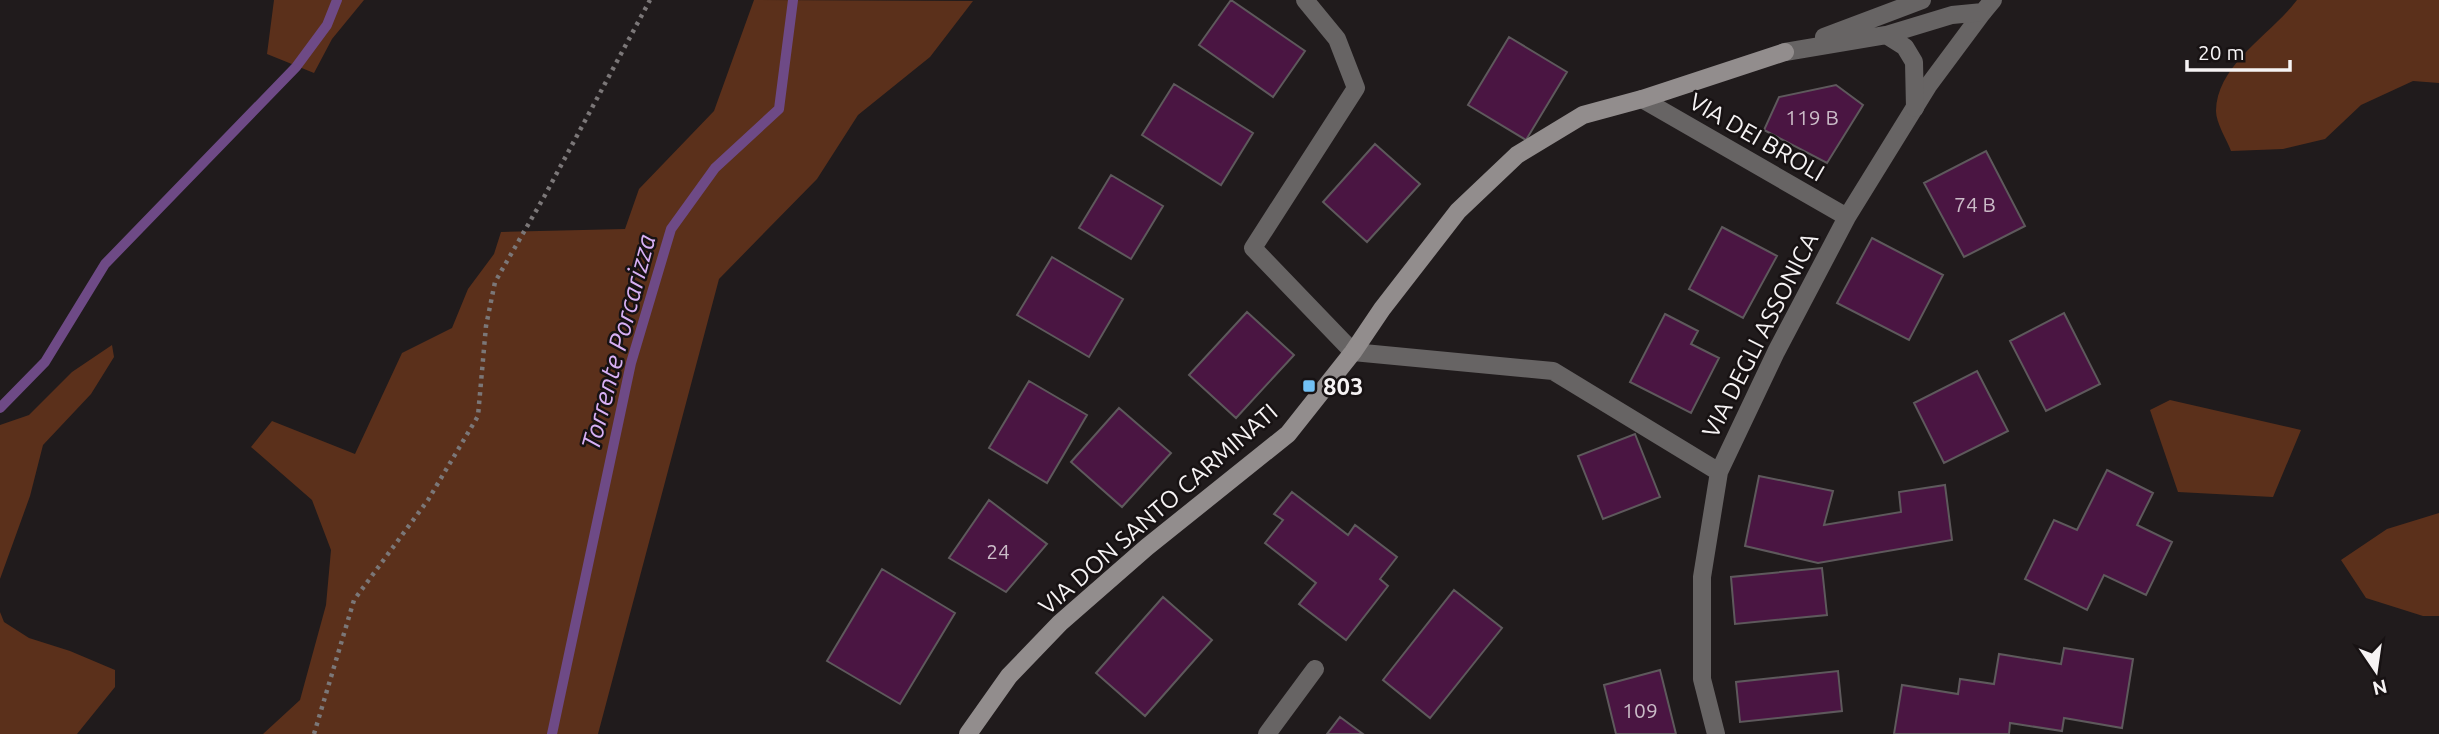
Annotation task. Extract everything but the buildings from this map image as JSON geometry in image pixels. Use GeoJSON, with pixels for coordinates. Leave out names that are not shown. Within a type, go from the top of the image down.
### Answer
{"type":"FeatureCollection","features":[{"type":"Feature","properties":{"kind":"main road","name":"VIA DON SANTO CARMINATI"},"geometry":{"type":"LineString","coordinates":[[968,734],[1009,676],[1060,624],[1147,547],[1288,434],[1458,211],[1517,155],[1583,115],[1643,99],[1785,52]]}},
{"type":"Feature","properties":{"kind":"street"},"geometry":{"type":"LineString","coordinates":[[1305,0],[1337,39],[1356,88],[1253,248],[1353,352],[1553,371],[1719,472]]}},
{"type":"Feature","properties":{"kind":"street","name":"VIA DON SANTO CARMINATI"},"geometry":{"type":"LineString","coordinates":[[1785,52],[1922,0]]}},
{"type":"Feature","properties":{"kind":"street","name":"VIA DON SANTO CARMINATI"},"geometry":{"type":"LineString","coordinates":[[1785,52],[1886,35],[1988,6]]}},
{"type":"Feature","properties":{"kind":"street","name":"VIA DEGLI ASSONICA"},"geometry":{"type":"LineString","coordinates":[[1716,734],[1702,679],[1702,589],[1719,472],[1776,352],[1847,217],[1914,108],[1988,6]]}},
{"type":"Feature","properties":{"kind":"street"},"geometry":{"type":"LineString","coordinates":[[1886,35],[1905,47],[1914,62],[1914,108]]}},
{"type":"Feature","properties":{"kind":"street","name":"VIA DEI BROLI"},"geometry":{"type":"LineString","coordinates":[[1643,99],[1847,217]]}},
{"type":"Feature","properties":{"kind":"street"},"geometry":{"type":"LineString","coordinates":[[1267,734],[1315,670]]}},
{"type":"Feature","properties":{"kind":"path"},"geometry":{"type":"LineString","coordinates":[[314,734],[354,600],[428,500],[478,416],[486,326],[495,282],[650,0]]}},
{"type":"Feature","properties":{"kind":"shaded area"},"geometry":{"type":"Polygon","coordinates":[[[274,0],[364,0],[332,39],[314,73],[267,54],[274,0]]]}},
{"type":"Feature","properties":{"kind":"shaded area"},"geometry":{"type":"Polygon","coordinates":[[[754,0],[973,1],[930,57],[858,115],[817,179],[719,279],[598,734],[263,734],[300,700],[326,605],[331,550],[312,500],[251,447],[272,421],[355,454],[402,353],[452,328],[468,289],[494,254],[501,232],[625,229],[639,189],[714,111],[754,0]]]}},
{"type":"Feature","properties":{"kind":"shaded area"},"geometry":{"type":"Polygon","coordinates":[[[2297,0],[2439,0],[2439,83],[2413,81],[2361,105],[2325,139],[2283,149],[2231,151],[2216,116],[2219,94],[2225,79],[2235,64],[2297,0]]]}},
{"type":"Feature","properties":{"kind":"shaded area"},"geometry":{"type":"Polygon","coordinates":[[[112,345],[114,357],[91,394],[43,445],[30,496],[0,579],[0,425],[29,415],[72,372],[112,345]]]}},
{"type":"Feature","properties":{"kind":"shaded area"},"geometry":{"type":"Polygon","coordinates":[[[2170,400],[2301,430],[2273,497],[2178,492],[2150,410],[2170,400]]]}},
{"type":"Feature","properties":{"kind":"shaded area"},"geometry":{"type":"Polygon","coordinates":[[[2439,513],[2439,616],[2423,616],[2366,598],[2341,560],[2387,529],[2439,513]]]}},
{"type":"Feature","properties":{"kind":"shaded area"},"geometry":{"type":"Polygon","coordinates":[[[0,612],[4,622],[29,638],[70,651],[115,670],[115,687],[77,734],[0,734],[0,612]]]}},
{"type":"Feature","properties":{"kind":"waterway"},"geometry":{"type":"LineString","coordinates":[[0,408],[45,362],[105,264],[296,67],[327,25],[337,0]]}},
{"type":"Feature","properties":{"kind":"waterway","name":"Torrente Porcarizza"},"geometry":{"type":"LineString","coordinates":[[552,734],[631,363],[671,229],[715,168],[779,109],[793,0]]}},
{"type":"Feature","properties":{"kind":"place","name":"803"},"geometry":{"type":"Point","coordinates":[1309,386]}}]}
